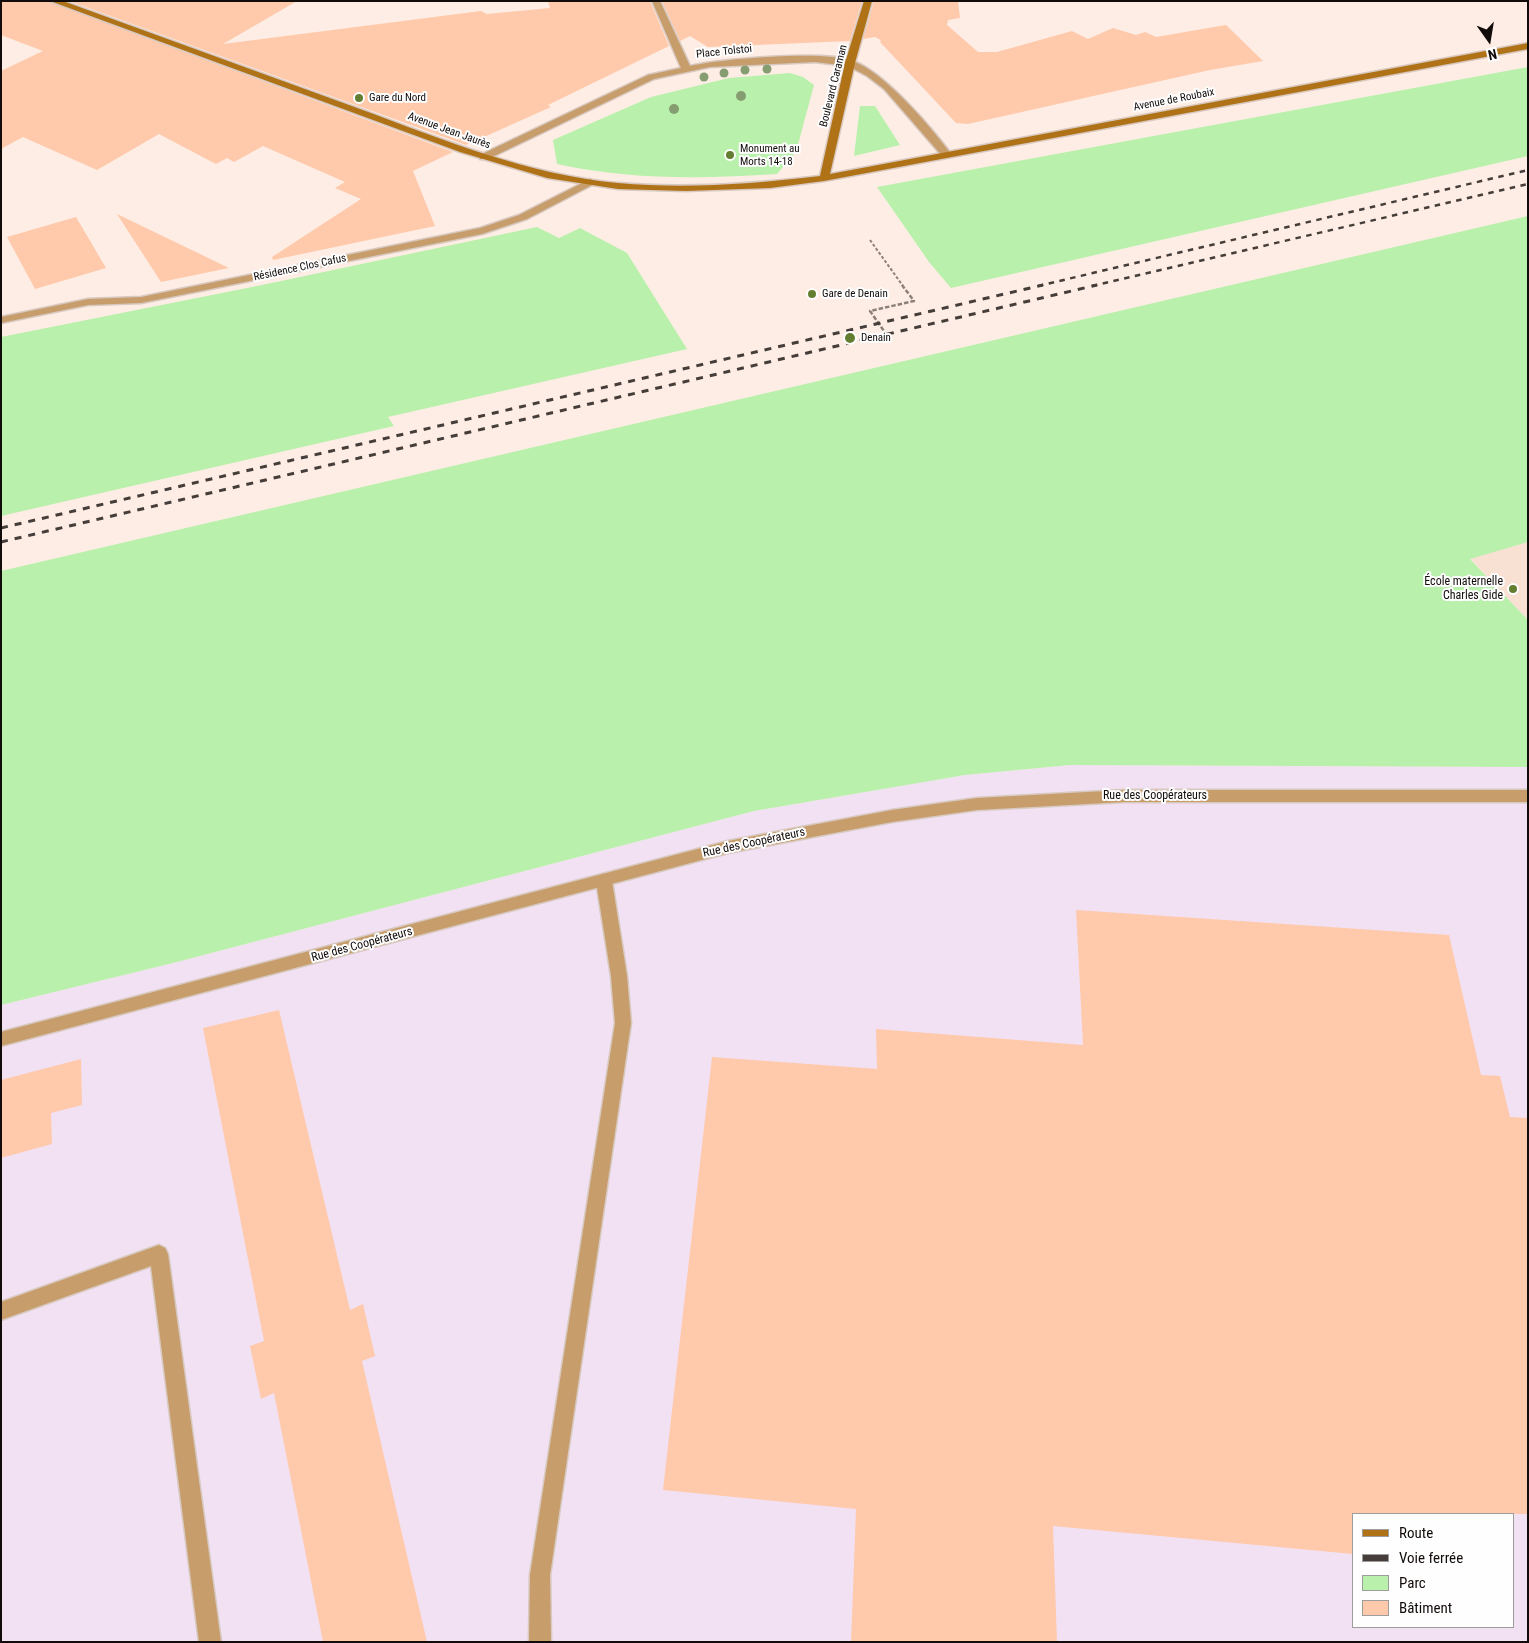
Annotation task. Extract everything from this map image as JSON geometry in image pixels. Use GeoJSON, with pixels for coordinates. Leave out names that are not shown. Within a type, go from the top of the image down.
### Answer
{"type":"FeatureCollection","features":[{"type":"Feature","properties":{"kind":"street","name":"Avenue Jean Jaurès"},"geometry":{"type":"LineString","coordinates":[[54,1],[484,157],[546,174],[590,182],[657,188],[716,189],[824,178]]}},
{"type":"Feature","properties":{"kind":"street"},"geometry":{"type":"LineString","coordinates":[[656,1],[686,68]]}},
{"type":"Feature","properties":{"kind":"street","name":"Boulevard Caraman"},"geometry":{"type":"LineString","coordinates":[[824,178],[850,63],[868,1]]}},
{"type":"Feature","properties":{"kind":"street","name":"Avenue de Roubaix"},"geometry":{"type":"LineString","coordinates":[[824,178],[1528,46]]}},
{"type":"Feature","properties":{"kind":"street","name":"Place Tolstoi"},"geometry":{"type":"LineString","coordinates":[[484,157],[636,83],[686,68],[741,61],[806,59],[827,59],[850,63],[870,74],[887,87],[948,155]]}},
{"type":"Feature","properties":{"kind":"street","name":"Résidence Clos Cafus"},"geometry":{"type":"LineString","coordinates":[[1,320],[88,302],[141,300],[482,231],[523,217],[590,182]]}},
{"type":"Feature","properties":{"kind":"street","name":"Rue des Coopérateurs"},"geometry":{"type":"LineString","coordinates":[[1,1039],[737,846],[883,818],[977,804],[1124,796],[1528,796]]}},
{"type":"Feature","properties":{"kind":"street"},"geometry":{"type":"LineString","coordinates":[[540,1642],[540,1575],[622,1023],[620,976],[604,881]]}},
{"type":"Feature","properties":{"kind":"street"},"geometry":{"type":"LineString","coordinates":[[1,1311],[159,1254],[210,1642]]}},
{"type":"Feature","properties":{"kind":"path"},"geometry":{"type":"LineString","coordinates":[[870,240],[914,301],[870,311],[891,341]]}},
{"type":"Feature","properties":{"kind":"shaded area","name":"École maternelle Charles Gide"},"geometry":{"type":"Polygon","coordinates":[[[1528,542],[1528,620],[1470,558],[1528,542]]]}},
{"type":"Feature","properties":{"kind":"shaded area"},"geometry":{"type":"Polygon","coordinates":[[[1070,765],[1528,767],[1528,1642],[1,1642],[1,1005],[173,963],[754,811],[965,775],[1070,765]]]}},
{"type":"Feature","properties":{"kind":"green space"},"geometry":{"type":"Polygon","coordinates":[[[1528,67],[1528,156],[951,288],[929,262],[877,187],[1528,67]]]}},
{"type":"Feature","properties":{"kind":"green space"},"geometry":{"type":"Polygon","coordinates":[[[790,73],[803,77],[814,85],[796,152],[777,174],[721,177],[639,176],[557,164],[553,140],[651,97],[729,78],[790,73]]]}},
{"type":"Feature","properties":{"kind":"green space"},"geometry":{"type":"Polygon","coordinates":[[[860,106],[875,106],[900,145],[854,156],[860,106]]]}},
{"type":"Feature","properties":{"kind":"green space"},"geometry":{"type":"Polygon","coordinates":[[[1528,216],[1528,542],[1470,559],[1528,620],[1528,767],[1070,765],[965,775],[754,811],[173,963],[1,1005],[1,571],[1528,216]]]}},
{"type":"Feature","properties":{"kind":"green space"},"geometry":{"type":"Polygon","coordinates":[[[537,227],[559,238],[580,228],[627,253],[687,349],[388,417],[394,426],[1,516],[1,337],[262,285],[537,227]]]}},
{"type":"Feature","properties":{"kind":"building"},"geometry":{"type":"Polygon","coordinates":[[[1,1],[48,1],[453,152],[413,171],[435,226],[273,260],[272,257],[361,199],[335,188],[345,182],[263,146],[234,162],[227,158],[216,164],[159,134],[97,170],[23,137],[1,149],[1,71],[43,51],[1,35],[1,1]]]}},
{"type":"Feature","properties":{"kind":"building"},"geometry":{"type":"Polygon","coordinates":[[[69,1],[297,1],[223,44],[481,11],[487,14],[550,8],[548,1],[650,1],[669,46],[548,105],[551,107],[466,145],[69,1]]]}},
{"type":"Feature","properties":{"kind":"building"},"geometry":{"type":"Polygon","coordinates":[[[662,1],[862,1],[850,41],[708,47],[690,36],[680,41],[662,1]]]}},
{"type":"Feature","properties":{"kind":"building"},"geometry":{"type":"Polygon","coordinates":[[[874,1],[958,1],[960,18],[948,20],[947,25],[978,52],[997,52],[1072,31],[1088,39],[1113,28],[1136,35],[1145,32],[1156,37],[1226,25],[1263,61],[1210,70],[968,124],[956,123],[880,42],[881,40],[875,37],[863,39],[874,1]]]}},
{"type":"Feature","properties":{"kind":"building"},"geometry":{"type":"Polygon","coordinates":[[[117,214],[229,268],[161,282],[117,214]]]}},
{"type":"Feature","properties":{"kind":"building"},"geometry":{"type":"Polygon","coordinates":[[[76,217],[106,268],[35,289],[7,237],[76,217]]]}},
{"type":"Feature","properties":{"kind":"building"},"geometry":{"type":"Polygon","coordinates":[[[1076,910],[1449,935],[1481,1075],[1500,1076],[1510,1117],[1528,1118],[1528,1514],[1352,1513],[1352,1554],[1053,1526],[1057,1642],[851,1642],[856,1509],[663,1490],[712,1057],[877,1069],[876,1029],[1083,1045],[1076,910]]]}},
{"type":"Feature","properties":{"kind":"building"},"geometry":{"type":"Polygon","coordinates":[[[279,1010],[350,1310],[363,1304],[375,1356],[362,1361],[427,1642],[323,1642],[274,1393],[261,1399],[250,1346],[264,1341],[203,1028],[279,1010]]]}},
{"type":"Feature","properties":{"kind":"building"},"geometry":{"type":"Polygon","coordinates":[[[81,1059],[82,1105],[51,1113],[52,1144],[1,1158],[1,1080],[81,1059]]]}},
{"type":"Feature","properties":{"kind":"railway"},"geometry":{"type":"LineString","coordinates":[[1038,286],[1528,170]]}},
{"type":"Feature","properties":{"kind":"railway"},"geometry":{"type":"LineString","coordinates":[[1092,286],[1528,184]]}},
{"type":"Feature","properties":{"kind":"railway"},"geometry":{"type":"LineString","coordinates":[[1,528],[1043,285]]}},
{"type":"Feature","properties":{"kind":"railway"},"geometry":{"type":"LineString","coordinates":[[1,542],[1097,285]]}},
{"type":"Feature","properties":{"kind":"place","name":"Gare du Nord"},"geometry":{"type":"Point","coordinates":[359,98]}},
{"type":"Feature","properties":{"kind":"place","name":"Monument au Morts 14-18"},"geometry":{"type":"Point","coordinates":[730,155]}},
{"type":"Feature","properties":{"kind":"place","name":"Gare de Denain"},"geometry":{"type":"Point","coordinates":[812,294]}},
{"type":"Feature","properties":{"kind":"place","name":"Denain"},"geometry":{"type":"Point","coordinates":[850,338]}},
{"type":"Feature","properties":{"kind":"place","name":"École maternelle Charles Gide"},"geometry":{"type":"Point","coordinates":[1513,589]}}]}
